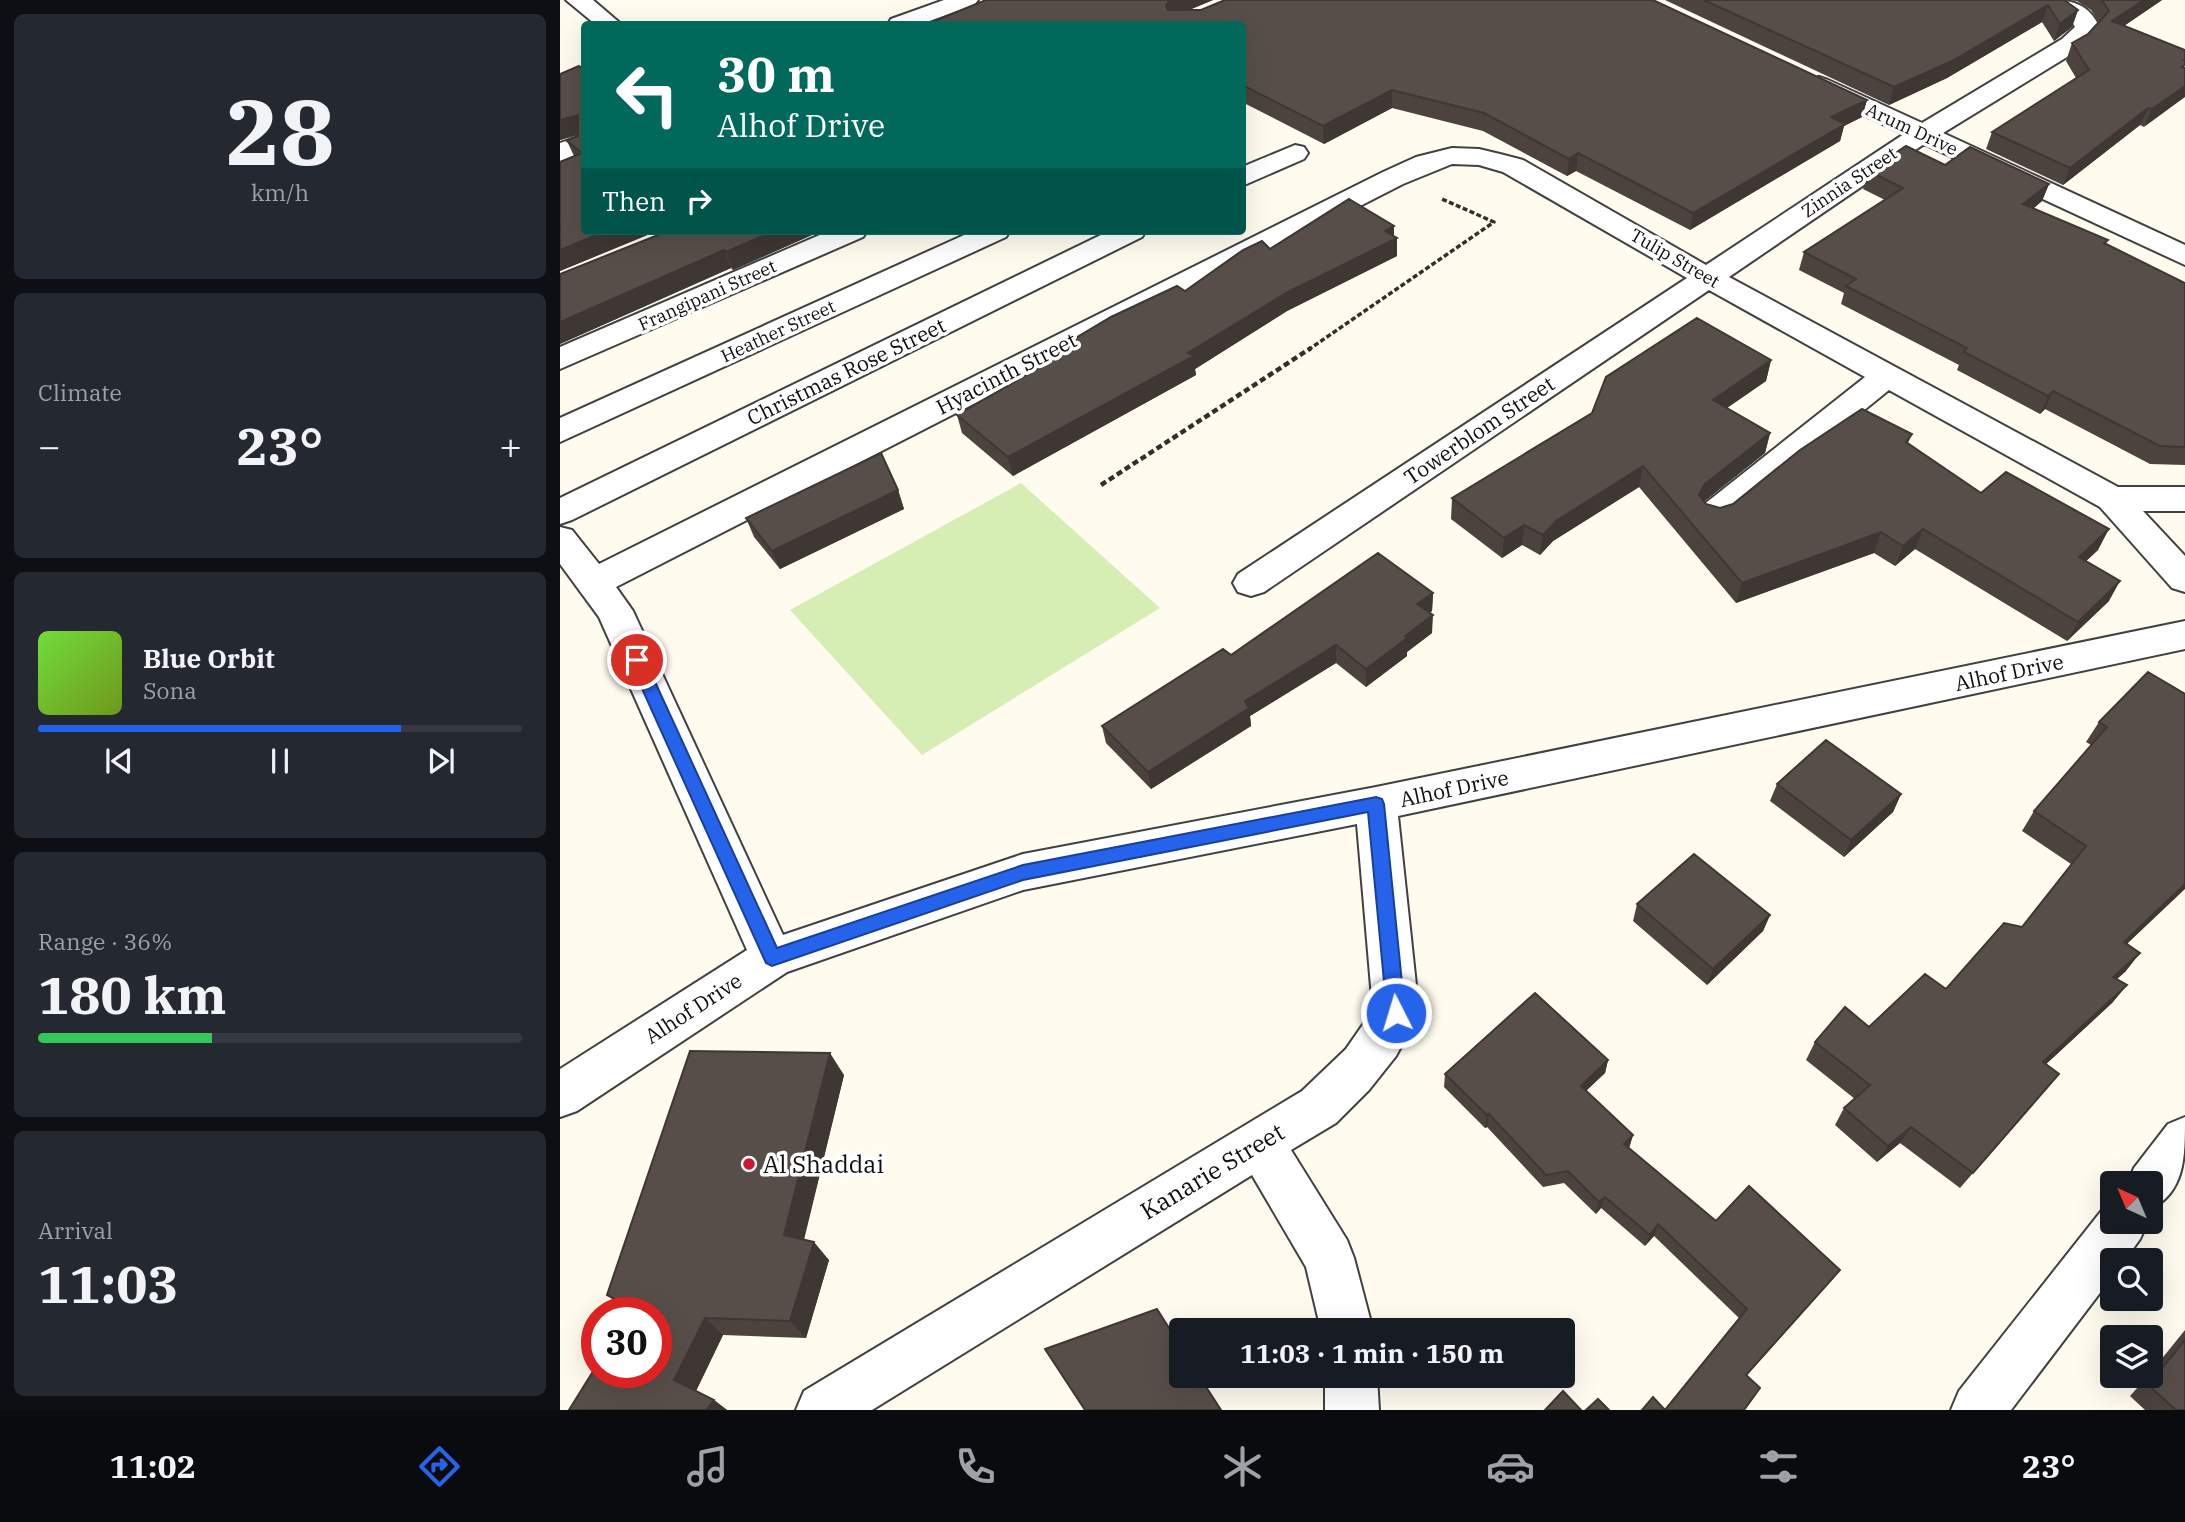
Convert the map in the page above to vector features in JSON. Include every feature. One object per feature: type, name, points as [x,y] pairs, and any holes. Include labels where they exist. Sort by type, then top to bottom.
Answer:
[{"type":"street","points":[[578,0],[605,21]]},
{"type":"street","points":[[908,21],[966,0]]},
{"type":"street","name":"Zinnia Street","points":[[1707,277],[1922,134],[2071,44],[2088,28],[2083,17],[2052,0]]},
{"type":"street","name":"Arum Drive","points":[[1799,76],[2185,256]]},
{"type":"street","points":[[560,153],[581,145]]},
{"type":"street","points":[[1246,176],[1295,153]]},
{"type":"street","name":"Tulip Street","points":[[1458,154],[1487,158],[1513,166],[1707,277],[2112,499],[2185,579]]},
{"type":"street","name":"Hyacinth Street","points":[[595,582],[1427,161],[1458,154]]},
{"type":"street","name":"Frangipani Street","points":[[560,359],[844,235]]},
{"type":"street","name":"Heather Street","points":[[560,431],[987,235]]},
{"type":"street","name":"Christmas Rose Street","points":[[560,512],[1124,235]]},
{"type":"street","name":"Towerblom Street","points":[[1251,583],[1707,277]]},
{"type":"street","points":[[1714,514],[1887,376]]},
{"type":"street","points":[[2112,499],[2185,499]]},
{"type":"street","points":[[560,539],[615,611],[772,958]]},
{"type":"street","name":"Alhof Drive","points":[[560,1094],[772,958],[1023,872],[1376,804],[2185,635]]},
{"type":"street","name":"Kanarie Street","points":[[823,1410],[1319,1107],[1361,1069],[1383,1038],[1396,1013],[1376,804]]},
{"type":"street","points":[[2162,1171],[2185,1140]]},
{"type":"street","points":[[1259,1142],[1329,1258],[1344,1318]]},
{"type":"street","points":[[1979,1410],[2114,1234]]},
{"type":"street","points":[[1351,1388],[1352,1410]]},
{"type":"path","points":[[1101,485],[1373,308],[1494,222],[1393,178]]},
{"type":"green space","points":[[1021,483],[1160,608],[922,755],[790,610]]},
{"type":"building","points":[[986,0],[1170,0],[1166,6],[1168,10],[1201,10],[1225,0],[1653,0],[1867,100],[1831,117],[1845,124],[1693,213],[1578,153],[1569,159],[1484,113],[1392,90],[1323,126],[1246,87],[1246,21],[934,21]]},
{"type":"building","points":[[1704,0],[2064,0],[2078,10],[2060,24],[2048,5],[1952,61],[1894,87]]},
{"type":"building","points":[[2102,0],[2144,0],[2112,21],[2185,50],[2185,65],[2182,67],[2185,68],[2185,86],[2152,109],[2148,108],[2070,168],[1992,132],[2089,70],[2072,43],[2088,34],[2109,11]]},
{"type":"building","points":[[579,66],[581,68],[581,152],[567,141],[578,136],[578,115],[560,120],[560,74]]},
{"type":"building","points":[[1906,146],[1945,165],[1970,147],[2049,184],[2023,204],[2108,240],[2104,243],[2185,283],[2185,447],[2160,446],[2053,391],[2048,396],[1964,352],[1967,348],[1846,286],[1856,279],[1804,252],[1903,188],[1869,171]]},
{"type":"building","points":[[581,153],[581,235],[596,235],[560,250],[560,162]]},
{"type":"building","points":[[1349,199],[1394,226],[1385,231],[1397,238],[1286,293],[1188,353],[1194,356],[1008,457],[957,415],[1054,359],[1047,355],[1111,317],[1177,286],[1185,291],[1243,250],[1262,241],[1270,249]]},
{"type":"building","points":[[658,235],[765,235],[726,252],[724,250],[560,322],[560,274]]},
{"type":"building","points":[[1697,318],[1771,360],[1713,400],[1770,433],[1705,484],[1699,495],[1706,504],[1720,508],[1733,504],[1800,450],[1862,409],[1912,434],[1906,442],[1981,493],[2006,472],[2109,529],[2079,557],[2120,581],[2078,622],[1923,529],[1903,546],[1881,532],[1742,583],[1643,466],[1556,521],[1543,535],[1524,525],[1504,538],[1452,498],[1592,413],[1606,377]]},
{"type":"building","points":[[881,453],[898,490],[772,551],[746,518]]},
{"type":"building","points":[[1378,553],[1433,593],[1417,604],[1433,615],[1366,669],[1336,645],[1245,701],[1249,708],[1148,772],[1102,726],[1223,649],[1231,655]]},
{"type":"building","points":[[2148,672],[2185,694],[2185,884],[2124,942],[2140,953],[2113,977],[2127,985],[2043,1062],[2059,1074],[1973,1173],[1911,1127],[1888,1146],[1844,1108],[1870,1085],[1815,1042],[1845,1007],[1869,1027],[1925,974],[1946,989],[2004,923],[2022,927],[2086,846],[2034,811],[2107,727],[2099,722]]},
{"type":"building","points":[[1826,740],[1901,794],[1851,840],[1777,784]]},
{"type":"building","points":[[1694,854],[1770,915],[1713,969],[1637,904]]},
{"type":"building","points":[[1535,993],[1608,1060],[1581,1086],[1633,1135],[1624,1144],[1716,1221],[1749,1186],[1840,1270],[1746,1375],[1760,1388],[1744,1410],[1665,1410],[1747,1309],[1658,1224],[1650,1235],[1605,1197],[1599,1202],[1568,1171],[1546,1175],[1489,1114],[1445,1074]]},
{"type":"building","name":"Al Shaddai","points":[[690,1051],[830,1053],[784,1235],[814,1242],[790,1321],[705,1318],[674,1380],[714,1400],[706,1410],[569,1410],[583,1388],[672,1388],[672,1297],[607,1295]]},
{"type":"building","points":[[1157,1309],[1169,1328],[1169,1388],[1207,1388],[1221,1410],[1085,1410],[1045,1349]]},
{"type":"building","points":[[2185,1340],[2185,1410],[2176,1410],[2151,1388],[2163,1388],[2163,1367]]},
{"type":"building","points":[[1563,1391],[1581,1410],[1545,1410]]},
{"type":"building","points":[[1653,1397],[1665,1410],[1642,1410]]},
{"type":"building","points":[[1598,1399],[1609,1410],[1586,1410]]},
{"type":"place","name":"Al Shaddai","points":[[749,1164]]},
{"type":"route","points":[[637,660],[772,958],[1023,872],[1376,804],[1396,1013]]}]
